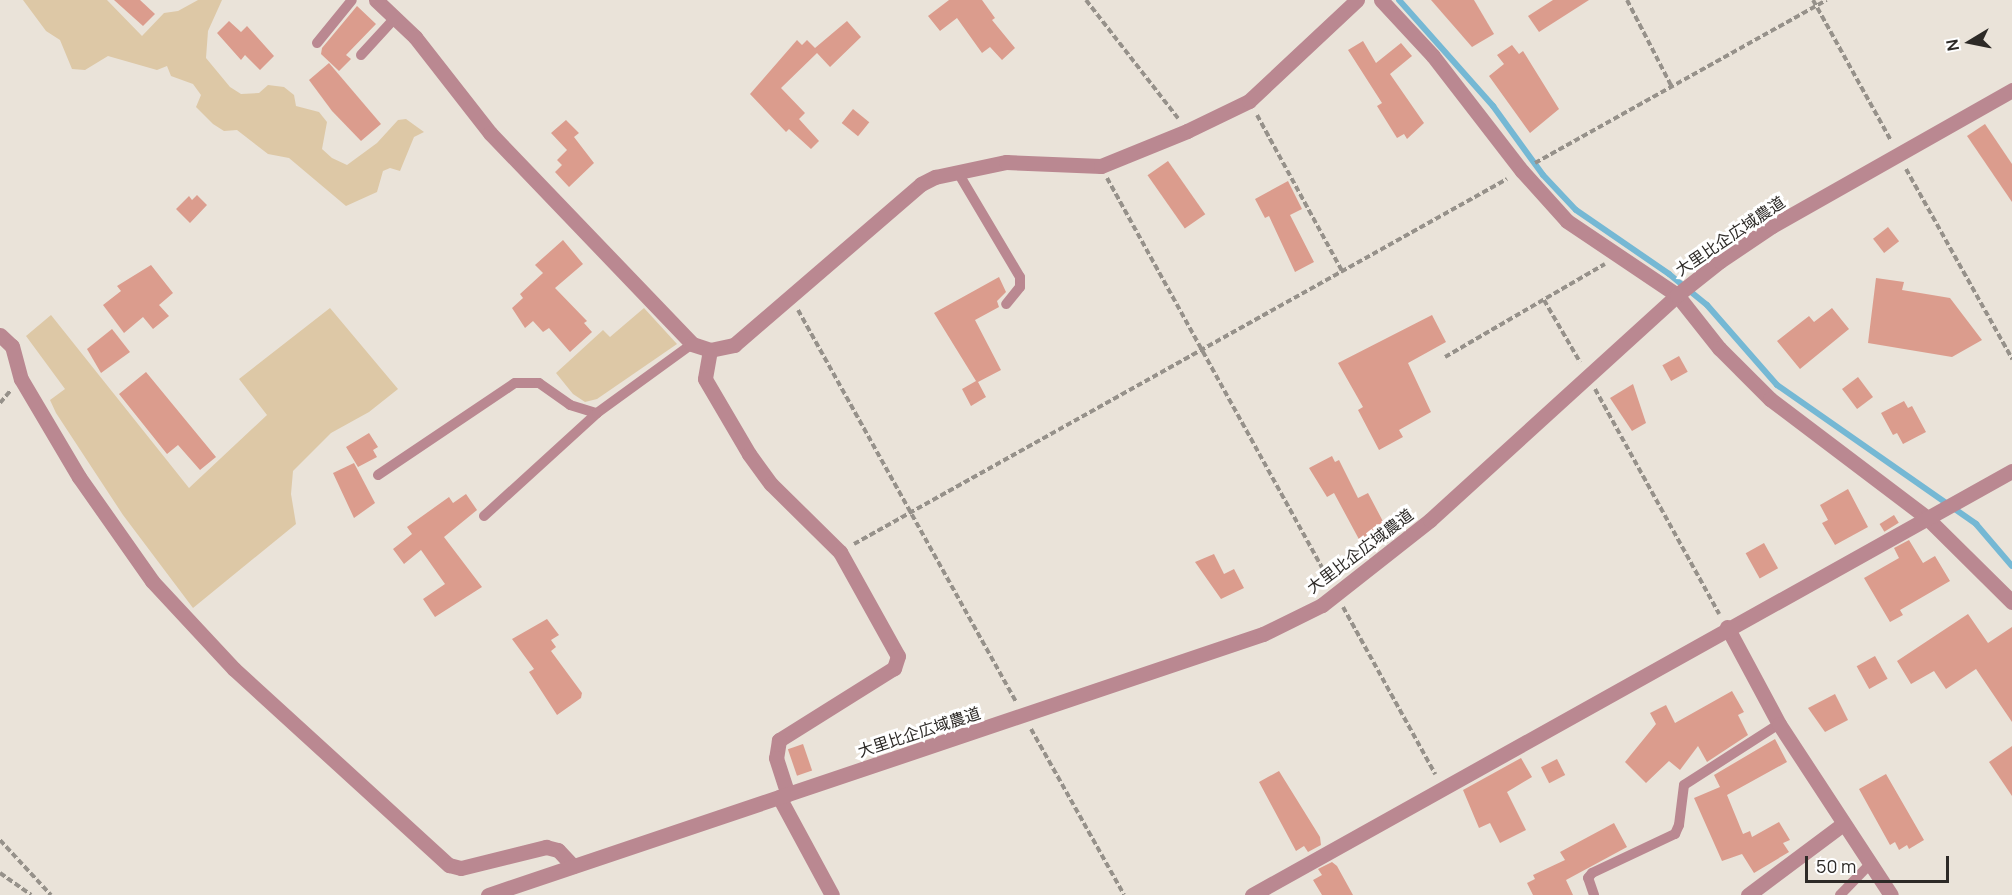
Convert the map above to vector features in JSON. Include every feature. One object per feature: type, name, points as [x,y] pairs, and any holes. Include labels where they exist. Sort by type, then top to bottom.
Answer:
[{"type":"street","points":[[376,0],[415,37],[490,133],[693,344],[710,350],[735,345],[921,184],[957,171],[1006,162],[1101,166],[1187,131],[1249,101],[1357,0]]},
{"type":"street","points":[[1381,0],[1473,104],[1521,171],[1568,221],[1677,295],[1719,348],[1770,399],[1926,517],[2012,602]]},
{"type":"street","name":"大里比企広域農道","points":[[488,895],[1263,634],[1336,595],[1430,520],[1677,295],[1772,226],[2012,90]]},
{"type":"street","points":[[0,335],[12,346],[21,379],[79,477],[152,581],[234,669],[449,865],[461,868],[546,847],[558,850],[573,866]]},
{"type":"street","points":[[710,350],[705,379],[750,454],[771,484],[840,552],[898,656],[894,668],[779,740],[776,758],[783,796],[832,895]]},
{"type":"street","points":[[1252,895],[1727,627],[2012,471]]},
{"type":"street","points":[[1727,627],[1779,724],[1891,895]]},
{"type":"street","points":[[1748,895],[1843,824]]},
{"type":"lane","points":[[317,43],[352,0]]},
{"type":"lane","points":[[361,55],[395,18]]},
{"type":"lane","points":[[957,171],[1020,277],[1020,287],[1006,304]]},
{"type":"lane","points":[[484,516],[597,413],[693,344]]},
{"type":"lane","points":[[378,475],[515,383],[539,383],[570,405],[597,413]]},
{"type":"lane","points":[[1594,895],[1588,879],[1592,873],[1675,834],[1684,785],[1779,724]]},
{"type":"lane","points":[[1840,895],[1870,864]]},
{"type":"path","points":[[1086,0],[1187,131]]},
{"type":"path","points":[[1627,0],[1672,87]]},
{"type":"path","points":[[1813,0],[2012,359]]},
{"type":"path","points":[[840,552],[1201,348],[1827,0]]},
{"type":"path","points":[[1249,101],[1342,271]]},
{"type":"path","points":[[1101,166],[1442,788]]},
{"type":"path","points":[[1445,357],[1544,300],[1615,255]]},
{"type":"path","points":[[791,296],[1124,895]]},
{"type":"path","points":[[1544,300],[1727,627]]},
{"type":"path","points":[[0,840],[51,895]]},
{"type":"path","points":[[0,873],[31,895]]},
{"type":"shaded area","points":[[23,0],[107,0],[142,36],[164,13],[178,11],[198,0],[222,0],[208,31],[206,58],[230,87],[241,94],[259,93],[268,85],[284,87],[294,95],[296,106],[319,112],[327,122],[322,149],[332,158],[347,165],[377,143],[398,120],[406,119],[424,132],[414,137],[400,171],[390,168],[383,171],[377,192],[346,206],[289,158],[268,154],[237,130],[224,131],[213,124],[196,107],[201,95],[193,84],[171,76],[167,66],[157,70],[108,56],[85,70],[72,69],[60,40],[46,31]]},
{"type":"shaded area","points":[[330,308],[398,389],[369,412],[331,433],[293,471],[291,494],[296,524],[193,608],[123,515],[56,413],[50,400],[65,389],[26,336],[51,315],[189,488],[267,415],[239,379]]},
{"type":"shaded area","points":[[644,308],[677,344],[597,399],[585,402],[573,394],[556,373],[603,330],[610,337]]},
{"type":"building","points":[[114,0],[140,0],[155,14],[143,26]]},
{"type":"building","points":[[949,0],[982,0],[995,18],[992,20],[1015,48],[1002,60],[990,47],[982,53],[957,18],[940,31],[928,16]]},
{"type":"building","points":[[1431,0],[1474,0],[1494,34],[1472,47]]},
{"type":"building","points":[[1553,0],[1589,0],[1539,32],[1528,16]]},
{"type":"building","points":[[357,6],[376,24],[346,55],[351,59],[339,71],[321,54],[322,48]]},
{"type":"building","points":[[229,21],[241,32],[247,26],[274,56],[260,70],[245,55],[241,60],[217,33]]},
{"type":"building","points":[[847,21],[861,37],[830,67],[817,53],[781,88],[805,113],[799,119],[819,141],[811,149],[789,129],[786,132],[750,94],[797,40],[802,45],[807,40],[815,48]]},
{"type":"building","points":[[1363,41],[1376,63],[1401,43],[1412,56],[1390,74],[1424,123],[1407,139],[1404,134],[1397,138],[1377,106],[1382,103],[1348,50]]},
{"type":"building","points":[[1512,45],[1519,54],[1523,51],[1559,109],[1530,133],[1489,76],[1504,64],[1497,55]]},
{"type":"building","points":[[329,63],[381,124],[361,141],[332,111],[309,80]]},
{"type":"building","points":[[853,109],[869,122],[858,136],[842,123]]},
{"type":"building","points":[[566,120],[579,133],[574,137],[594,163],[569,187],[555,172],[562,165],[557,160],[567,150],[551,133]]},
{"type":"building","points":[[1985,124],[2012,164],[2012,202],[1967,136]]},
{"type":"building","points":[[1168,161],[1205,214],[1185,229],[1148,175]]},
{"type":"building","points":[[1288,181],[1302,209],[1290,215],[1314,262],[1295,272],[1269,216],[1265,218],[1255,199]]},
{"type":"building","points":[[197,195],[207,205],[190,223],[176,209],[189,196],[192,200]]},
{"type":"building","points":[[1888,227],[1899,241],[1884,253],[1873,239]]},
{"type":"building","points":[[563,240],[583,264],[555,288],[587,321],[584,323],[592,332],[570,352],[549,328],[543,332],[533,321],[525,328],[512,308],[523,298],[520,294],[543,273],[535,265]]},
{"type":"building","points":[[151,265],[173,293],[159,305],[169,316],[153,329],[143,317],[124,333],[103,305],[121,291],[117,286]]},
{"type":"building","points":[[999,277],[1006,292],[997,301],[999,307],[975,320],[1001,370],[978,382],[986,397],[971,406],[962,389],[976,381],[934,313]]},
{"type":"building","points":[[1876,278],[1904,282],[1902,290],[1950,298],[1982,340],[1952,357],[1868,343]]},
{"type":"building","points":[[1832,308],[1849,329],[1800,369],[1777,341],[1809,316],[1814,322]]},
{"type":"building","points":[[1432,315],[1446,342],[1408,363],[1431,412],[1399,430],[1403,437],[1379,450],[1358,410],[1363,407],[1338,363]]},
{"type":"building","points":[[112,329],[130,352],[101,373],[87,349]]},
{"type":"building","points":[[1679,356],[1688,372],[1671,381],[1662,365]]},
{"type":"building","points":[[146,372],[216,457],[200,470],[178,445],[167,454],[119,394]]},
{"type":"building","points":[[1858,377],[1873,397],[1857,409],[1842,389]]},
{"type":"building","points":[[1633,384],[1646,423],[1632,431],[1610,398]]},
{"type":"building","points":[[1904,401],[1908,408],[1912,406],[1926,432],[1903,444],[1897,433],[1893,435],[1881,413]]},
{"type":"building","points":[[369,433],[378,447],[373,450],[377,457],[358,467],[346,447]]},
{"type":"building","points":[[1332,456],[1335,462],[1339,460],[1358,498],[1368,493],[1387,529],[1361,543],[1334,493],[1327,497],[1309,468]]},
{"type":"building","points":[[354,463],[375,503],[354,518],[333,473]]},
{"type":"building","points":[[1848,489],[1868,527],[1835,545],[1822,523],[1828,520],[1820,505]]},
{"type":"building","points":[[466,494],[477,510],[444,537],[482,587],[435,617],[423,599],[445,584],[421,550],[404,564],[393,549],[412,534],[407,527],[449,497],[453,503]]},
{"type":"building","points":[[1894,515],[1899,523],[1884,532],[1880,524]]},
{"type":"building","points":[[1909,540],[1923,563],[1935,556],[1950,581],[1900,610],[1903,615],[1890,622],[1864,578],[1899,558],[1894,548]]},
{"type":"building","points":[[1764,543],[1778,568],[1760,579],[1746,553]]},
{"type":"building","points":[[1214,554],[1224,574],[1234,569],[1244,588],[1221,599],[1195,562]]},
{"type":"building","points":[[1968,614],[1988,643],[2012,627],[2012,722],[1976,669],[1946,689],[1934,671],[1911,684],[1897,661]]},
{"type":"building","points":[[547,619],[559,635],[551,640],[556,647],[551,651],[582,693],[581,698],[557,715],[529,672],[534,669],[512,639]]},
{"type":"building","points":[[1875,656],[1888,679],[1869,689],[1857,666]]},
{"type":"building","points":[[1732,691],[1744,712],[1738,715],[1748,735],[1707,762],[1698,746],[1680,770],[1669,761],[1646,783],[1625,762],[1656,724],[1650,713],[1666,705],[1675,723]]},
{"type":"building","points":[[1835,694],[1848,720],[1825,732],[1808,708]]},
{"type":"building","points":[[1775,739],[1787,762],[1727,795],[1743,834],[1750,831],[1752,837],[1779,822],[1790,840],[1783,843],[1789,852],[1754,873],[1742,854],[1722,861],[1694,798],[1720,787],[1714,775]]},
{"type":"building","points":[[803,744],[812,770],[797,776],[788,749]]},
{"type":"building","points":[[2012,746],[2012,796],[1989,762]]},
{"type":"building","points":[[1521,758],[1532,777],[1507,792],[1526,830],[1500,843],[1490,823],[1479,828],[1463,790]]},
{"type":"building","points":[[1557,759],[1565,775],[1549,783],[1541,767]]},
{"type":"building","points":[[1279,771],[1320,837],[1321,845],[1308,852],[1304,846],[1296,851],[1259,782]]},
{"type":"building","points":[[1886,774],[1924,840],[1909,849],[1907,845],[1899,850],[1895,842],[1890,845],[1859,789]]},
{"type":"building","points":[[1614,823],[1627,847],[1566,880],[1573,895],[1533,895],[1527,883],[1535,879],[1533,875],[1565,860],[1560,852]]},
{"type":"building","points":[[1332,862],[1337,866],[1353,895],[1322,895],[1313,880],[1322,875],[1318,869]]},
{"type":"waterway","points":[[1399,0],[1493,106],[1543,175],[1576,210],[1669,274],[1707,305],[1777,385],[1976,524],[2012,566]]}]
